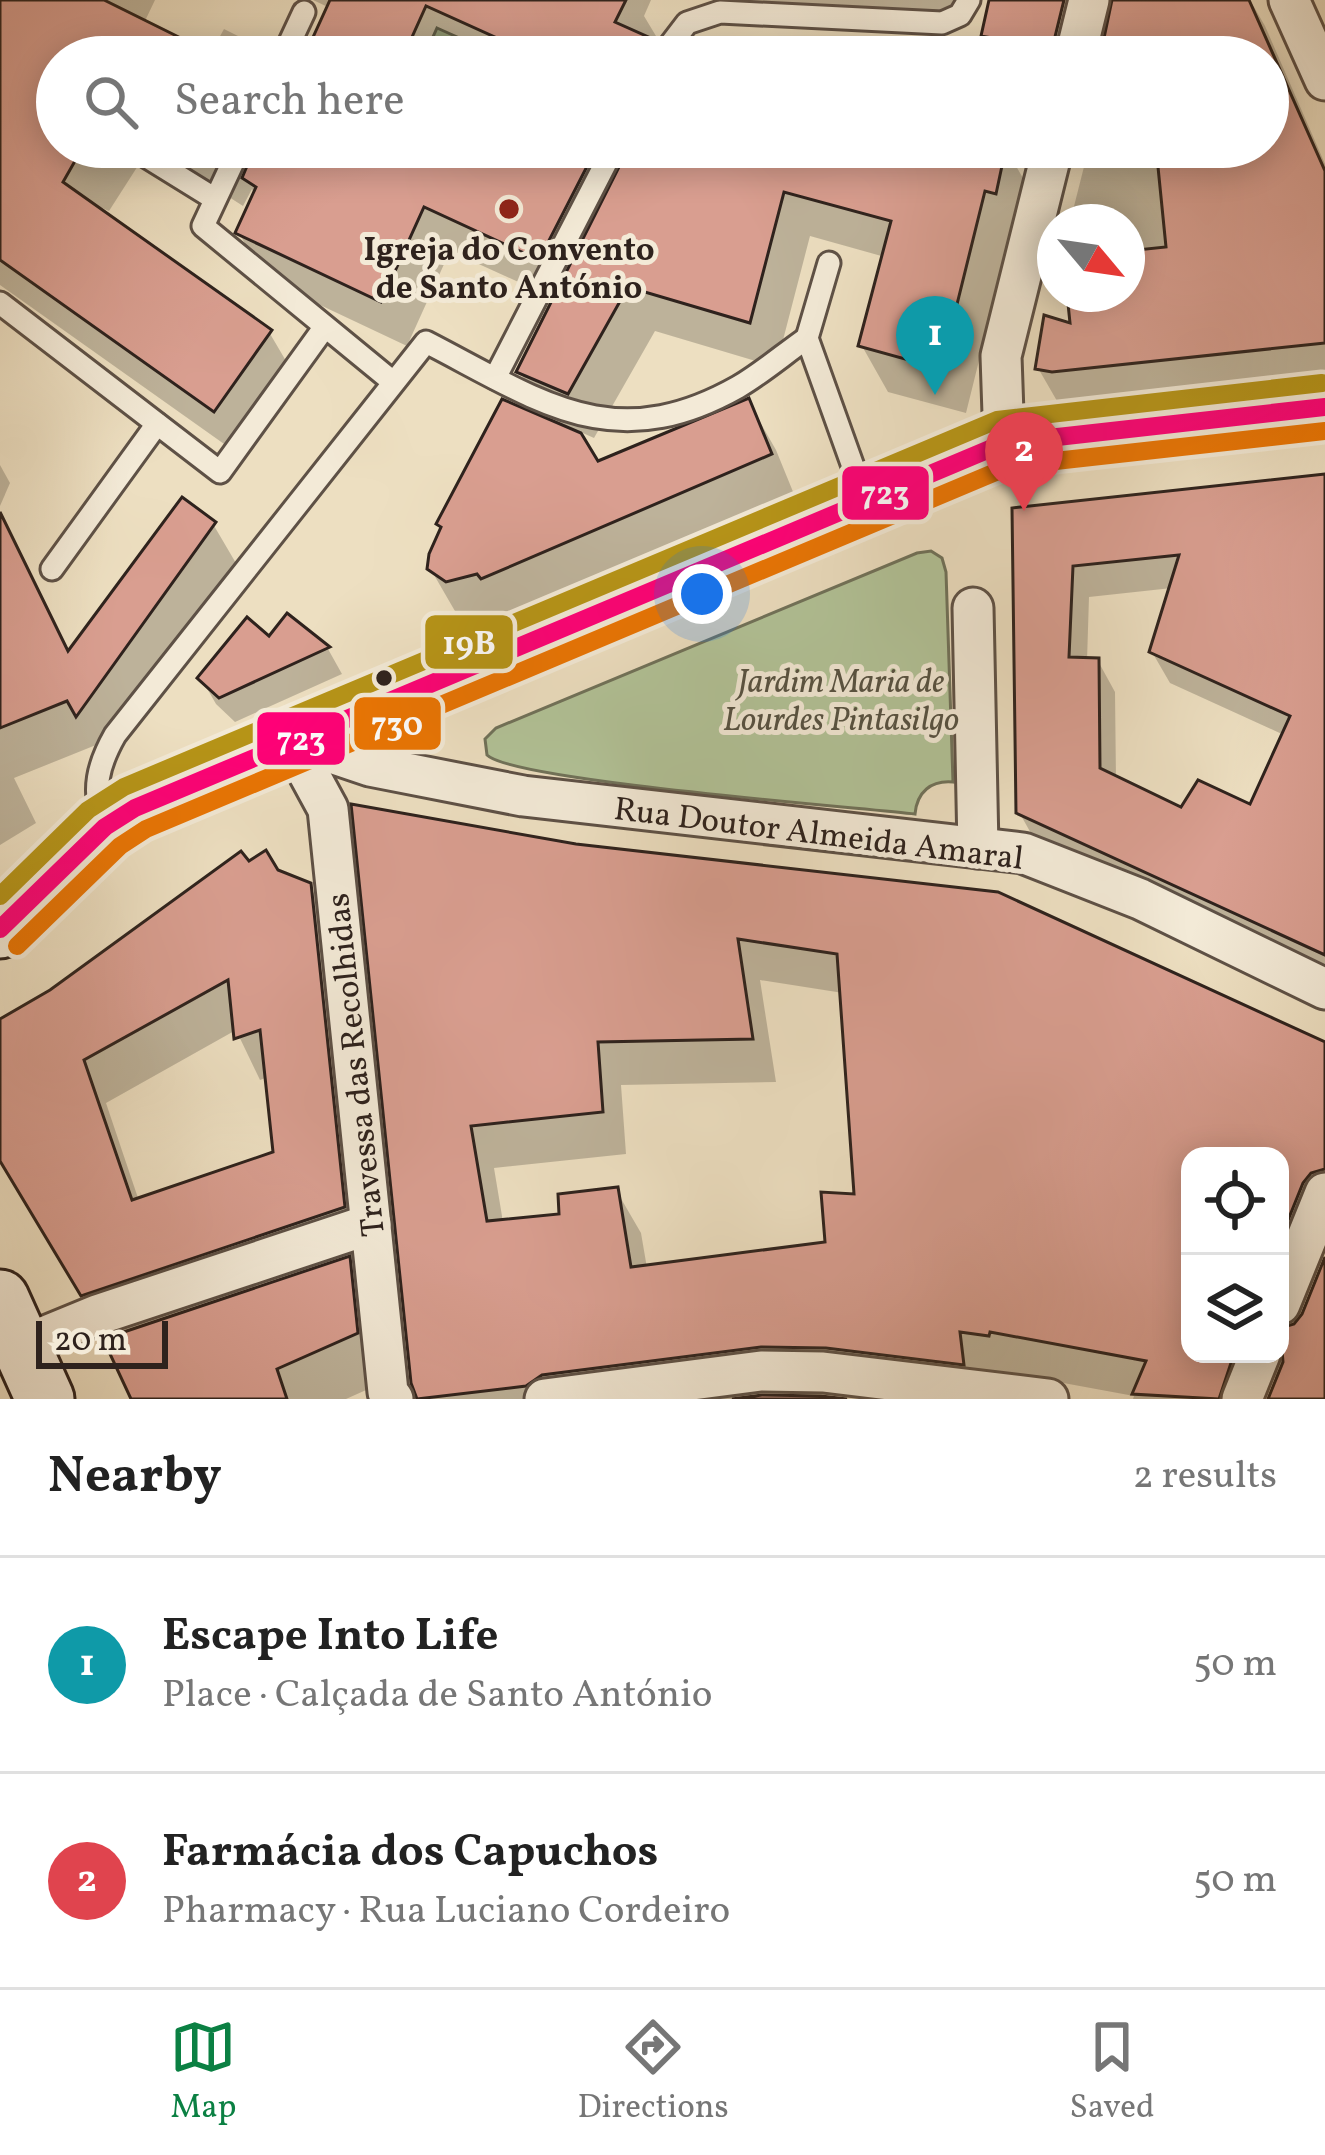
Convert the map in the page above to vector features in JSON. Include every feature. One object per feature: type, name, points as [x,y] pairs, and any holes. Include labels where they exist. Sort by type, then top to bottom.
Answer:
[{"type":"street","points":[[1080,36],[1089,0]]},
{"type":"street","points":[[1289,0],[1325,80]]},
{"type":"street","points":[[1004,442],[1001,356],[1048,168]]},
{"type":"street","points":[[0,929],[105,827],[135,808],[1004,442],[1325,407]]},
{"type":"street","points":[[973,608],[978,848]]},
{"type":"street","name":"Rua Doutor Almeida Amaral","points":[[290,739],[370,766],[523,796],[1023,853],[1097,880],[1325,989]]},
{"type":"street","name":"Travessa das Recolhidas","points":[[290,739],[328,809],[392,1399]]},
{"type":"street","points":[[1289,1282],[1325,1193]]},
{"type":"street","points":[[45,1399],[12,1322],[97,1315],[371,1224]]},
{"type":"street","points":[[1242,1399],[1256,1363]]},
{"type":"street","points":[[545,1399],[761,1370],[824,1372],[1048,1399]]},
{"type":"lane","points":[[674,36],[709,14],[748,12],[942,23],[960,15],[970,0]]},
{"type":"lane","points":[[293,36],[304,13]]},
{"type":"lane","points":[[164,168],[215,200]]},
{"type":"lane","points":[[230,168],[203,226],[393,382]]},
{"type":"lane","points":[[495,378],[603,168]]},
{"type":"lane","points":[[829,263],[807,338],[865,500]]},
{"type":"lane","points":[[0,303],[220,472],[324,328]]},
{"type":"lane","points":[[105,827],[95,799],[97,776],[115,735],[426,342],[563,410],[621,423],[702,404],[740,386],[807,338]]},
{"type":"lane","points":[[52,569],[157,424]]},
{"type":"green space","name":"Jardim Maria de Lourdes Pintasilgo","points":[[931,551],[942,558],[946,572],[953,782],[927,789],[915,814],[618,783],[511,765],[487,755],[485,739],[496,728]]},
{"type":"building","points":[[0,0],[104,0],[177,36],[36,36],[36,168],[71,168],[63,182],[272,330],[214,412],[0,260]]},
{"type":"building","points":[[330,0],[626,0],[615,22],[646,36],[492,36],[426,6],[412,36],[314,36]]},
{"type":"building","points":[[989,0],[1064,0],[1055,36],[981,36]]},
{"type":"building","points":[[1112,0],[1249,0],[1265,36],[1104,36]]},
{"type":"building","points":[[1289,90],[1325,171],[1325,343],[1052,372],[1035,369],[1044,315],[1070,323],[1069,312],[1145,312],[1145,249],[1166,247],[1158,168],[1289,168]]},
{"type":"building","points":[[246,168],[586,168],[539,260],[424,207],[381,302],[235,233],[256,187],[242,178]]},
{"type":"building","points":[[618,168],[1002,168],[996,194],[985,191],[941,369],[858,346],[891,221],[784,192],[750,323],[628,287],[568,394],[516,372]]},
{"type":"building","points":[[749,398],[772,454],[481,579],[477,574],[446,582],[427,569],[441,527],[436,524],[502,399],[581,433],[598,461]]},
{"type":"building","points":[[1325,474],[1325,955],[1016,813],[1012,508]],"holes":[[[1179,555],[1149,652],[1290,716],[1250,804],[1198,780],[1181,807],[1100,768],[1099,658],[1069,657],[1073,566]]]},
{"type":"building","points":[[182,497],[216,522],[76,717],[67,701],[0,728],[0,512],[68,651]]},
{"type":"building","points":[[287,613],[330,647],[219,698],[197,678],[247,617],[269,636]]},
{"type":"building","points":[[351,804],[576,844],[998,892],[1325,1042],[1325,1169],[1311,1173],[1303,1183],[1289,1218],[1289,1147],[1181,1147],[1181,1363],[1231,1363],[1219,1399],[1132,1394],[1146,1361],[990,1332],[989,1336],[960,1332],[964,1365],[826,1348],[761,1347],[542,1375],[526,1386],[417,1399],[411,1383]],"holes":[[[738,939],[837,954],[854,1194],[821,1192],[825,1242],[631,1267],[618,1187],[558,1194],[559,1214],[487,1221],[471,1126],[603,1112],[598,1042],[753,1039]]]},
{"type":"building","points":[[266,850],[278,870],[311,883],[345,1207],[81,1296],[0,1161],[0,1019],[50,990],[241,851],[249,861]],"holes":[[[228,980],[234,1039],[260,1030],[273,1152],[132,1200],[84,1060]]]},
{"type":"building","points":[[350,1256],[358,1333],[277,1369],[287,1399],[131,1399],[103,1339]]},
{"type":"building","points":[[1325,1257],[1325,1399],[1268,1399],[1283,1363],[1289,1363],[1289,1325],[1302,1314]]},
{"type":"building","points":[[821,1396],[847,1399],[732,1399]]},
{"type":"transit line","name":"19B","points":[[0,896],[88,810],[124,787],[997,420],[1322,383]]},
{"type":"transit line","name":"723","points":[[0,929],[105,827],[135,808],[1004,443],[1325,407]]},
{"type":"transit line","name":"730","points":[[17,946],[120,846],[146,829],[1010,466],[1325,431]]},
{"type":"place","name":"Igreja do Convento de Santo António","points":[[509,209]]},
{"type":"place","name":"Escape Into Life","points":[[935,395]]},
{"type":"place","name":"Farmácia dos Capuchos","points":[[1024,511]]}]
